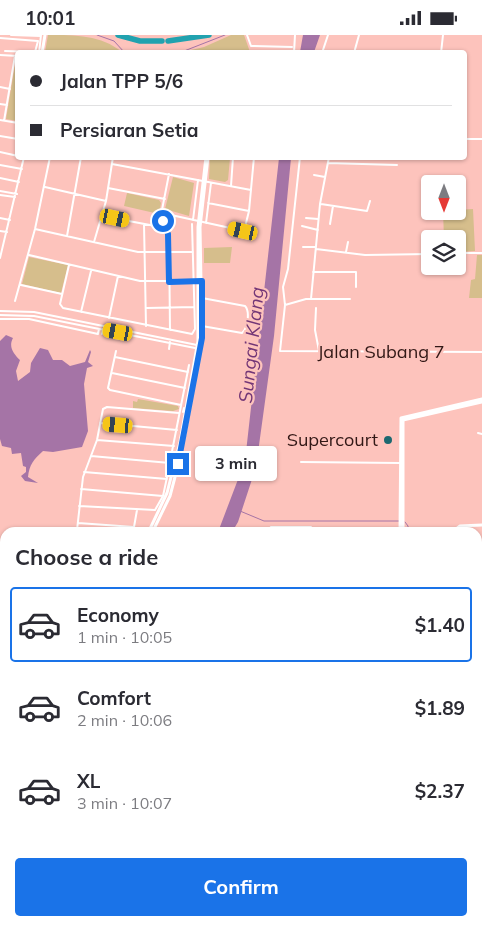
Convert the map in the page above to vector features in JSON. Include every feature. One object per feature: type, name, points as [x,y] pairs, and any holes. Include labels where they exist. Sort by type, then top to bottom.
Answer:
[{"type":"highway","points":[[119,35],[140,41],[165,41],[209,35]]},
{"type":"street","points":[[11,35],[42,35]]},
{"type":"street","points":[[36,50],[42,35]]},
{"type":"street","points":[[40,50],[42,35]]},
{"type":"street","points":[[247,35],[251,46],[292,47]]},
{"type":"street","points":[[294,50],[295,35]]},
{"type":"street","points":[[323,50],[328,35]]},
{"type":"street","points":[[355,50],[359,35]]},
{"type":"street","points":[[441,50],[443,35]]},
{"type":"street","points":[[0,38],[39,40]]},
{"type":"street","points":[[39,40],[40,50]]},
{"type":"street","points":[[292,47],[295,42]]},
{"type":"street","points":[[5,51],[15,51]]},
{"type":"street","points":[[11,51],[11,56]]},
{"type":"street","points":[[0,55],[15,56]]},
{"type":"street","points":[[4,121],[15,62]]},
{"type":"street","points":[[0,87],[10,89]]},
{"type":"street","points":[[0,104],[7,105]]},
{"type":"street","points":[[0,120],[15,123]]},
{"type":"street","points":[[0,136],[15,138]]},
{"type":"street","points":[[467,139],[482,139]]},
{"type":"street","points":[[0,153],[15,155]]},
{"type":"street","points":[[0,258],[17,194],[24,160]]},
{"type":"street","points":[[15,301],[29,255],[50,160]]},
{"type":"street","points":[[67,236],[81,160]]},
{"type":"street","points":[[94,242],[106,201],[113,160]]},
{"type":"street","points":[[201,326],[199,221],[207,160]]},
{"type":"street","points":[[230,186],[233,160]]},
{"type":"street","points":[[162,213],[244,231],[249,211],[254,160]]},
{"type":"street","points":[[300,160],[288,269],[284,281],[285,305],[311,299],[350,299]]},
{"type":"street","points":[[311,299],[320,204],[328,160]]},
{"type":"street","points":[[328,163],[398,165]]},
{"type":"street","points":[[112,164],[251,191]]},
{"type":"street","points":[[0,165],[22,169]]},
{"type":"street","points":[[169,174],[162,213],[168,234],[170,331]]},
{"type":"street","points":[[314,175],[325,177]]},
{"type":"street","points":[[0,178],[19,182]]},
{"type":"street","points":[[193,220],[198,180]]},
{"type":"street","points":[[206,223],[211,182]]},
{"type":"street","points":[[45,187],[106,201]]},
{"type":"street","points":[[108,187],[165,199]]},
{"type":"street","points":[[0,191],[17,194]]},
{"type":"street","points":[[0,195],[16,198]]},
{"type":"street","points":[[320,204],[368,211],[370,201]]},
{"type":"street","points":[[208,203],[249,211]]},
{"type":"street","points":[[330,223],[333,206]]},
{"type":"street","points":[[101,215],[166,228]]},
{"type":"street","points":[[0,218],[10,220]]},
{"type":"street","points":[[306,218],[319,219]]},
{"type":"street","points":[[144,224],[146,326]]},
{"type":"street","points":[[69,265],[60,302],[62,308],[189,334],[194,332],[192,224]]},
{"type":"street","points":[[302,226],[318,230]]},
{"type":"street","points":[[35,229],[144,253],[193,252]]},
{"type":"street","points":[[0,231],[7,232]]},
{"type":"street","points":[[346,252],[348,242]]},
{"type":"street","points":[[303,247],[366,255],[421,254]]},
{"type":"street","points":[[466,253],[482,253]]},
{"type":"street","points":[[29,255],[145,282],[200,281]]},
{"type":"street","points":[[354,267],[356,287]]},
{"type":"street","points":[[81,312],[92,270]]},
{"type":"street","points":[[313,272],[355,271]]},
{"type":"street","points":[[109,318],[118,276]]},
{"type":"street","points":[[155,527],[170,495],[198,347],[202,298],[200,281]]},
{"type":"street","points":[[21,285],[62,294]]},
{"type":"street","points":[[201,326],[242,333],[245,330],[248,309],[243,305],[202,298]]},
{"type":"street","name":"Jalan Subang 7","points":[[285,305],[280,351],[482,352]]},
{"type":"street","points":[[145,308],[194,307]]},
{"type":"street","points":[[316,308],[315,330],[319,351]]},
{"type":"street","points":[[0,311],[34,312],[198,347]]},
{"type":"street","points":[[0,315],[30,315],[99,329],[103,328]]},
{"type":"street","points":[[0,319],[28,319],[98,334],[99,329]]},
{"type":"street","points":[[102,334],[103,328]]},
{"type":"street","points":[[169,349],[171,341]]},
{"type":"street","points":[[116,351],[108,388],[110,390],[186,411]]},
{"type":"street","points":[[115,357],[188,372]]},
{"type":"street","points":[[79,505],[153,511],[163,495],[190,365]]},
{"type":"street","points":[[112,373],[185,388]]},
{"type":"street","points":[[402,527],[401,418],[482,401]]},
{"type":"street","points":[[78,527],[84,472],[97,439],[103,409],[107,407],[180,409]]},
{"type":"street","points":[[151,527],[167,493],[186,411]]},
{"type":"street","points":[[100,423],[178,430]]},
{"type":"street","points":[[478,433],[482,434]]},
{"type":"street","points":[[97,439],[174,446]]},
{"type":"street","points":[[90,456],[170,463]]},
{"type":"street","points":[[301,462],[402,463]]},
{"type":"street","points":[[84,472],[167,479]]},
{"type":"street","points":[[81,489],[163,495]]},
{"type":"street","points":[[78,523],[135,527],[137,510]]},
{"type":"street","points":[[459,527],[482,525]]},
{"type":"street","points":[[271,527],[311,527]]},
{"type":"street","points":[[0,569],[0,584]]},
{"type":"street","points":[[250,926],[264,926]]},
{"type":"shaded area","points":[[48,35],[88,37],[106,42],[119,50],[45,50]]},
{"type":"shaded area","points":[[231,35],[244,35],[249,50],[191,50],[204,47]]},
{"type":"shaded area","points":[[303,35],[320,35],[315,50],[300,50]]},
{"type":"shaded area","points":[[15,64],[15,121],[6,119]]},
{"type":"shaded area","points":[[210,160],[230,160],[228,180],[225,182],[209,179]]},
{"type":"shaded area","points":[[279,160],[291,160],[274,336],[256,467],[235,527],[220,527],[245,461]]},
{"type":"shaded area","points":[[173,177],[194,183],[189,216],[165,209]]},
{"type":"shaded area","points":[[127,193],[159,200],[161,203],[159,214],[124,206]]},
{"type":"shaded area","points":[[466,209],[473,209],[475,251],[466,252],[466,230],[444,230],[443,220],[466,220]]},
{"type":"shaded area","points":[[232,247],[230,263],[204,263],[204,248]]},
{"type":"shaded area","points":[[477,255],[482,255],[482,298],[469,298],[471,280],[475,279]]},
{"type":"shaded area","points":[[29,257],[68,265],[61,293],[22,284]]},
{"type":"shaded area","points":[[6,335],[13,338],[11,347],[20,360],[16,371],[18,381],[30,372],[31,363],[40,348],[48,350],[53,360],[62,360],[70,366],[85,362],[90,350],[91,352],[88,362],[93,366],[87,368],[84,384],[88,431],[82,447],[53,452],[43,451],[32,462],[29,469],[28,477],[38,483],[25,481],[21,476],[26,472],[26,467],[23,466],[21,453],[12,454],[11,448],[2,446],[0,439],[0,341]]},
{"type":"shaded area","points":[[138,399],[178,406],[179,409],[173,411],[133,408],[133,401],[137,402]]},
{"type":"waterway","points":[[97,35],[114,41],[122,50]]},
{"type":"waterway","points":[[187,50],[225,35]]},
{"type":"waterway","points":[[240,511],[264,521],[399,521]]},
{"type":"waterway","points":[[405,522],[408,527]]},
{"type":"place","name":"Supercourt","points":[[388,440]]},
{"type":"route","points":[[163,221],[168,234],[169,282],[202,281],[202,338],[178,464]]},
{"type":"water label","name":"Sungai Klang","points":[[251,345]]}]
